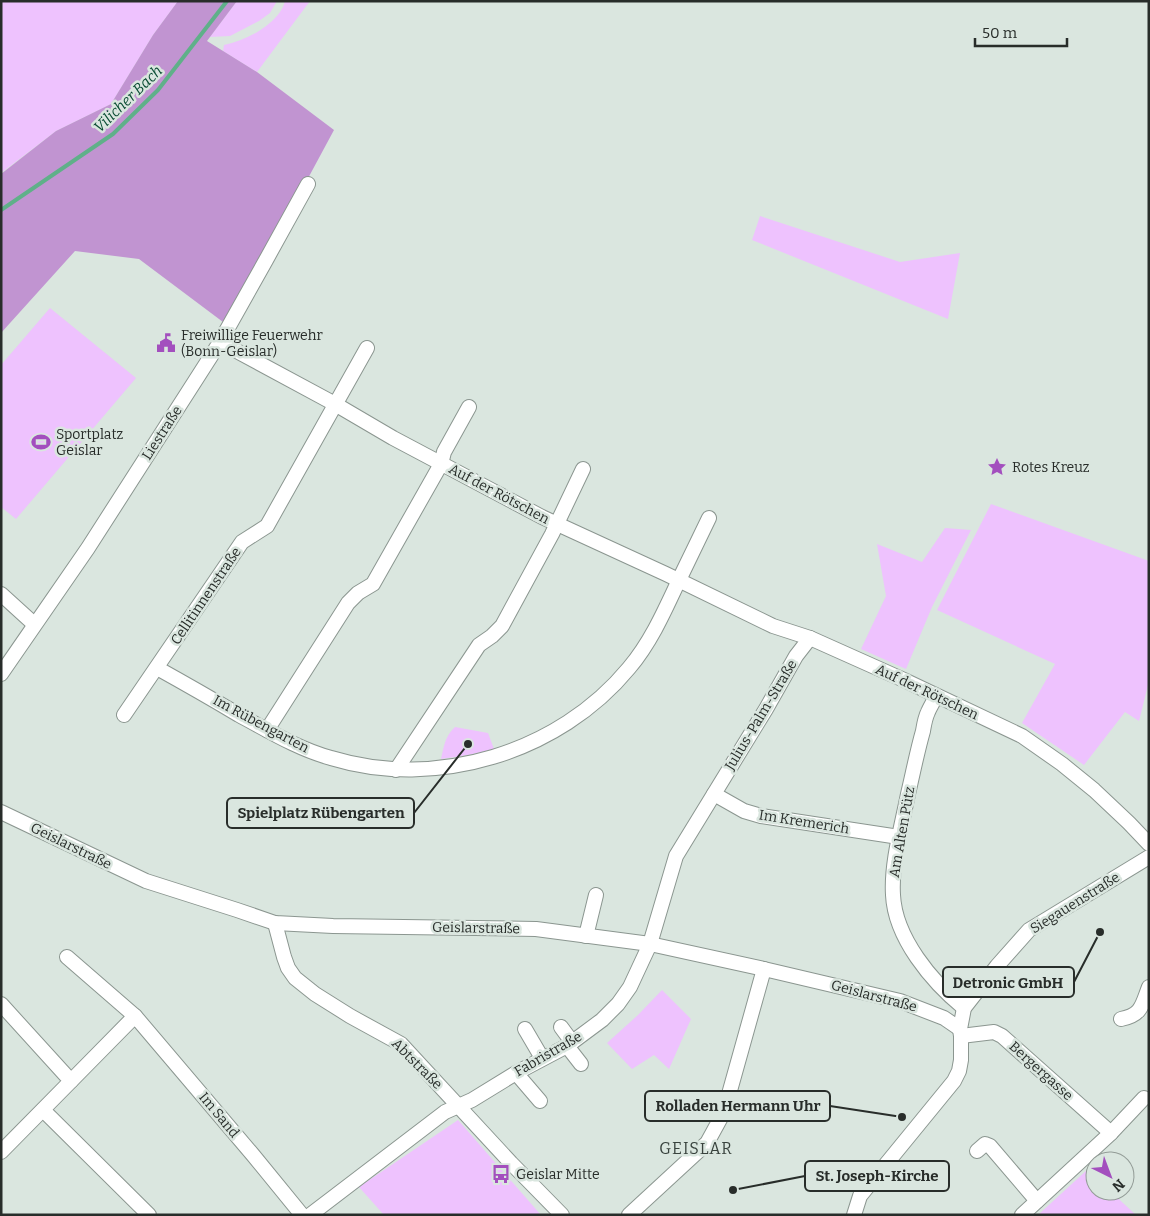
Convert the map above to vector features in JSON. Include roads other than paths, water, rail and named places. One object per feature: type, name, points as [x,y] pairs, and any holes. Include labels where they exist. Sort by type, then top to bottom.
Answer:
[{"type":"street","name":"Liestraße","points":[[1,674],[93,540],[220,342],[308,184]]},
{"type":"street","name":"Auf der Rötschen","points":[[220,342],[441,464],[557,524],[773,626],[810,638],[1022,736],[1062,764],[1101,796],[1149,844]]},
{"type":"street","points":[[335,404],[366,348]]},
{"type":"street","name":"Cellitinnenstraße","points":[[124,715],[242,542],[267,526],[335,404]]},
{"type":"street","name":"Auf der Rötschen","points":[[441,464],[444,452],[469,407]]},
{"type":"street","points":[[267,730],[348,603],[358,593],[373,584],[441,464]]},
{"type":"street","name":"Auf der Rötschen","points":[[557,524],[583,468]]},
{"type":"street","points":[[679,581],[709,518]]},
{"type":"street","points":[[396,770],[481,642],[497,632],[502,626],[557,524]]},
{"type":"street","name":"Im Rübengarten","points":[[157,668],[295,745],[330,758],[372,768],[396,770],[458,766],[486,760],[538,740],[586,710],[629,668],[660,620],[679,581]]},
{"type":"street","points":[[1,594],[34,624]]},
{"type":"street","name":"Julius-Palm-Straße","points":[[714,794],[796,656],[810,638]]},
{"type":"street","name":"Am Alten Pütz","points":[[936,696],[928,712],[916,754],[894,874],[894,908],[905,938],[927,972],[949,996],[964,1008]]},
{"type":"street","name":"Im Kremerich","points":[[714,794],[744,812],[761,816],[900,837]]},
{"type":"street","name":"Fabristraße","points":[[310,1215],[445,1112],[472,1100],[569,1044],[602,1020],[618,1004],[630,987],[650,944],[676,856],[714,794]]},
{"type":"street","name":"Geislarstraße","points":[[1,812],[146,881],[275,923],[333,926],[536,929],[650,944],[900,1001],[944,1018],[961,1033]]},
{"type":"street","name":"Siegauenstraße","points":[[854,1215],[860,1196],[954,1081],[959,1071],[961,1060],[961,1033],[964,1008],[997,966],[1029,930],[1149,857]]},
{"type":"street","points":[[586,936],[596,895]]},
{"type":"street","name":"Abtstraße","points":[[275,923],[288,968],[300,982],[315,994],[400,1044],[562,1215]]},
{"type":"street","name":"Im Sand","points":[[67,957],[135,1016],[254,1155],[302,1215]]},
{"type":"street","points":[[629,1215],[707,1143],[724,1112],[764,969]]},
{"type":"street","points":[[1120,1019],[1128,1018],[1141,1009],[1149,987]]},
{"type":"street","points":[[1,1004],[71,1081]]},
{"type":"street","points":[[1,1152],[135,1016]]},
{"type":"street","points":[[562,1027],[569,1044],[581,1064]]},
{"type":"street","points":[[525,1029],[542,1058]]},
{"type":"street","name":"Bergergasse","points":[[961,1033],[994,1032],[1002,1036],[1111,1133]]},
{"type":"street","points":[[516,1073],[540,1101]]},
{"type":"street","points":[[1022,1215],[1111,1133],[1124,1110],[1144,1098]]},
{"type":"street","points":[[43,1110],[149,1215]]},
{"type":"street","points":[[977,1151],[985,1144],[990,1146],[1037,1201]]},
{"type":"waterway","name":"Vilicher Bach","points":[[1,210],[113,134],[158,90],[227,1]]},
{"type":"place","name":"Freiwillige Feuerwehr (Bonn-Geislar)","points":[[166,343]]},
{"type":"place","name":"Sportplatz Geislar","points":[[41,442]]},
{"type":"place","name":"Rotes Kreuz","points":[[997,467]]},
{"type":"place","name":"Spielplatz Rübengarten","points":[[468,744]]},
{"type":"place","name":"Detronic GmbH","points":[[1100,932]]},
{"type":"place","name":"Rolladen Hermann Uhr","points":[[902,1117]]},
{"type":"place","name":"Geislar Mitte","points":[[501,1174]]},
{"type":"place","name":"St. Joseph-Kirche","points":[[733,1190]]},
{"type":"district","name":"GEISLAR","points":[[696,1148]]}]
